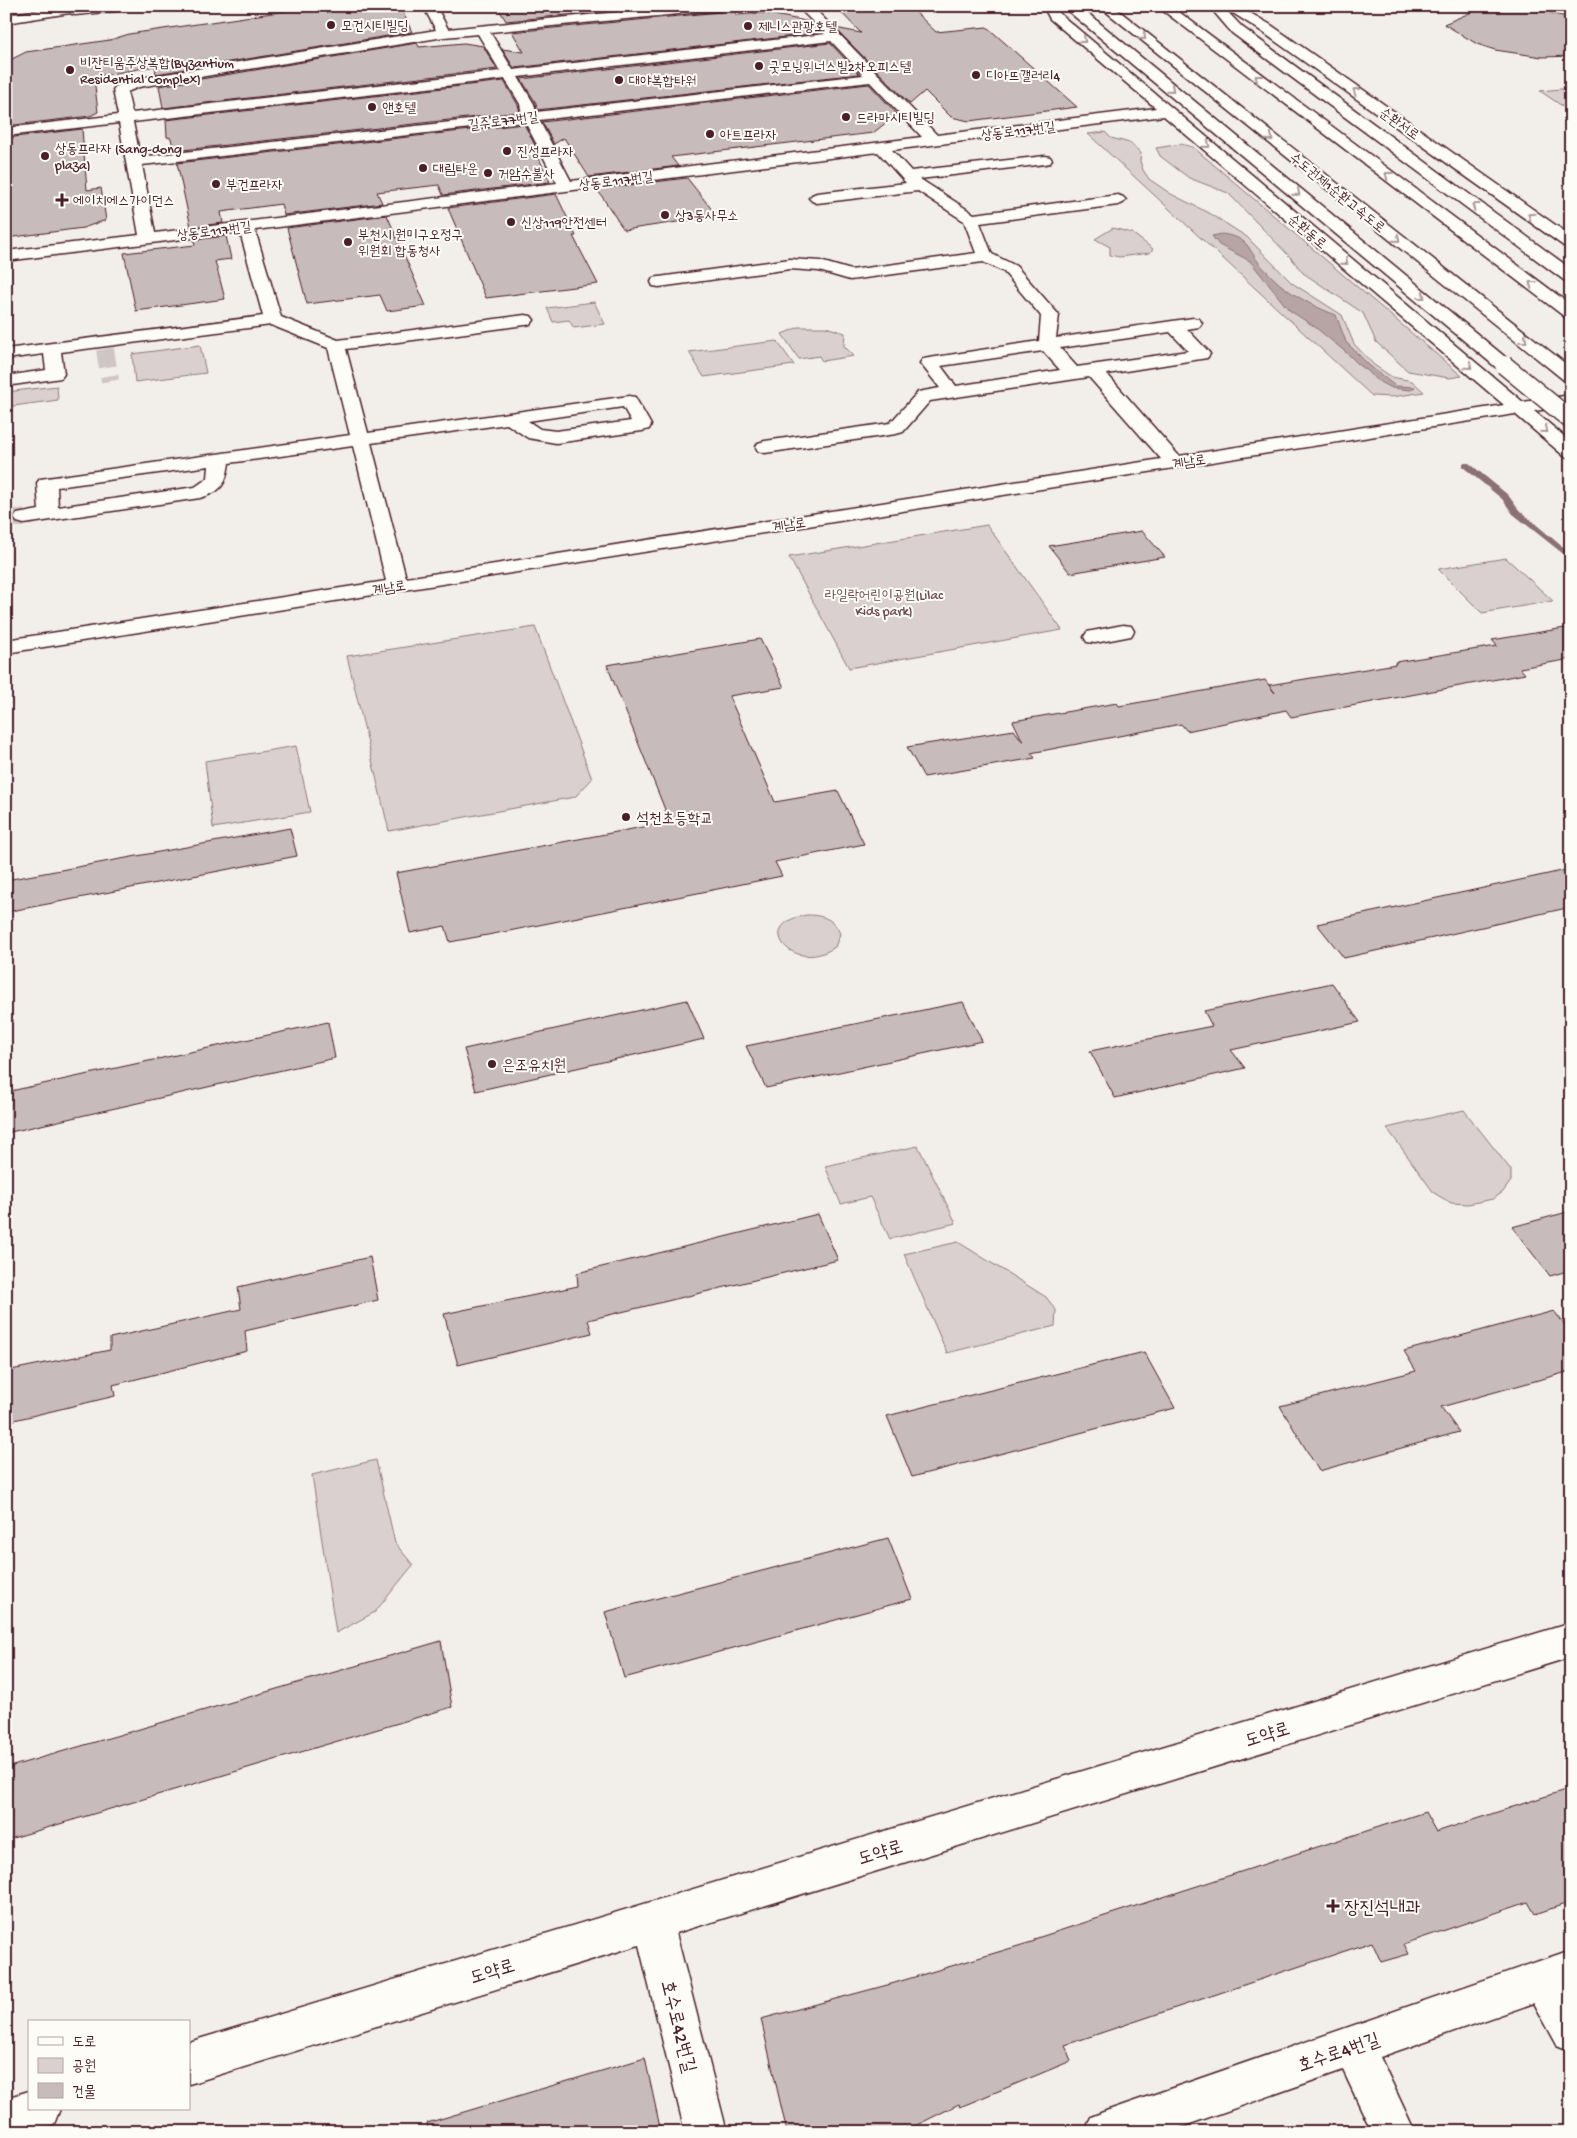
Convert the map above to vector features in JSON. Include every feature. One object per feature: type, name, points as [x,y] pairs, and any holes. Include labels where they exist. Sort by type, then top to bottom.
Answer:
[{"type":"main road","points":[[54,12],[76,6]]},
{"type":"main road","points":[[6,19],[93,6]]},
{"type":"main road","points":[[54,12],[126,6]]},
{"type":"main road","points":[[429,6],[444,34]]},
{"type":"main road","points":[[148,238],[120,90],[135,83],[444,34],[721,6]]},
{"type":"main road","points":[[803,6],[932,140]]},
{"type":"main road","name":"순환동로","points":[[1049,6],[1056,16],[1167,111],[1571,452]]},
{"type":"main road","name":"수도권제1순환고속도로","points":[[1105,6],[1571,377]]},
{"type":"main road","points":[[1163,6],[1571,313]]},
{"type":"main road","points":[[1215,6],[1237,30],[1571,277]]},
{"type":"main road","name":"순환서로","points":[[1228,6],[1266,28],[1571,244]]},
{"type":"main road","points":[[1074,10],[1571,420]]},
{"type":"main road","points":[[482,30],[527,104],[530,117],[566,186]]},
{"type":"main road","points":[[6,132],[834,37]]},
{"type":"main road","name":"길주로77번길","points":[[133,162],[873,78]]},
{"type":"main road","name":"상동로117번길","points":[[6,256],[1167,111]]},
{"type":"main road","points":[[882,147],[914,181],[971,219],[985,257]]},
{"type":"main road","points":[[817,198],[1045,160]]},
{"type":"main road","points":[[971,219],[1118,200]]},
{"type":"main road","points":[[246,226],[273,320]]},
{"type":"main road","points":[[659,282],[790,264],[820,266],[850,275],[985,257],[1010,269],[1050,314],[1047,345],[1072,373]]},
{"type":"main road","points":[[6,354],[52,348],[105,346],[273,320],[336,345],[525,320]]},
{"type":"main road","points":[[952,392],[929,363],[1193,324]]},
{"type":"main road","points":[[765,447],[896,428],[924,396],[1201,354],[1174,326]]},
{"type":"main road","points":[[336,345],[398,586]]},
{"type":"main road","points":[[6,380],[55,374],[52,348]]},
{"type":"main road","points":[[1094,371],[1176,463]]},
{"type":"main road","points":[[49,514],[47,483],[360,440],[629,400],[642,425],[556,437],[535,434],[511,418]]},
{"type":"main road","name":"계남로","points":[[6,646],[398,586],[1571,400]]},
{"type":"main road","points":[[24,518],[200,492],[217,481],[220,459]]},
{"type":"main road","points":[[1095,637],[1123,631]]},
{"type":"main road","name":"도약로","points":[[190,2063],[1571,1640]]},
{"type":"main road","name":"호수로42번길","points":[[654,1920],[706,2132]]},
{"type":"main road","points":[[1557,1975],[1571,2031]]},
{"type":"main road","name":"호수로4번길","points":[[1106,2132],[1557,1975]]},
{"type":"main road","points":[[1353,2046],[1394,2132]]},
{"type":"main road","points":[[6,2119],[36,2110]]},
{"type":"green space","points":[[1571,88],[1571,112],[1540,91]]},
{"type":"green space","points":[[1105,132],[1111,138],[1130,143],[1141,153],[1140,161],[1149,179],[1171,194],[1211,214],[1247,237],[1292,283],[1342,315],[1354,344],[1374,365],[1392,377],[1412,381],[1424,392],[1392,397],[1372,396],[1088,134]]},
{"type":"green space","points":[[1181,144],[1193,147],[1462,376],[1449,378],[1408,371],[1376,342],[1363,313],[1303,273],[1293,260],[1228,193],[1189,178],[1160,156],[1156,148]]},
{"type":"green space","points":[[1113,228],[1132,233],[1153,249],[1150,253],[1119,257],[1110,255],[1110,247],[1095,239]]},
{"type":"green space","points":[[594,302],[605,324],[574,328],[569,320],[553,322],[547,308]]},
{"type":"green space","points":[[799,327],[826,327],[845,333],[844,346],[854,356],[822,361],[819,356],[799,359],[782,334]]},
{"type":"green space","points":[[777,341],[794,365],[704,377],[689,352]]},
{"type":"green space","points":[[200,345],[206,373],[135,382],[132,354]]},
{"type":"green space","points":[[57,386],[58,400],[6,407],[6,392]]},
{"type":"green space","name":"라일락어린이공원(Lilac Kids park)","points":[[987,525],[1062,630],[849,668],[789,557]]},
{"type":"green space","points":[[1506,558],[1553,601],[1482,613],[1438,569]]},
{"type":"green space","points":[[535,627],[592,779],[575,797],[389,831],[347,656]]},
{"type":"green space","points":[[296,746],[310,812],[213,828],[205,761]]},
{"type":"green space","points":[[807,915],[823,917],[835,925],[840,934],[835,947],[819,954],[805,955],[792,952],[784,945],[780,936],[782,927],[790,920]]},
{"type":"green space","points":[[1464,1110],[1511,1170],[1511,1181],[1503,1192],[1493,1199],[1468,1204],[1451,1203],[1434,1193],[1387,1128]]},
{"type":"green space","points":[[918,1146],[956,1223],[890,1239],[870,1197],[841,1204],[825,1166]]},
{"type":"green space","points":[[958,1242],[1046,1297],[1056,1310],[1055,1326],[947,1353],[904,1254]]},
{"type":"green space","points":[[376,1460],[395,1543],[413,1565],[375,1612],[336,1633],[312,1475]]},
{"type":"shaded area","points":[[1222,234],[1242,240],[1261,265],[1276,281],[1287,289],[1308,302],[1336,315],[1346,342],[1370,366],[1395,386],[1415,387],[1411,390],[1392,388],[1375,379],[1315,327],[1289,310],[1250,261],[1219,245],[1212,236]]},
{"type":"building","points":[[320,6],[400,6],[412,32],[156,74],[155,66],[94,77],[98,112],[90,116],[6,126],[6,62],[26,52],[110,40],[129,34]]},
{"type":"building","points":[[497,6],[658,6],[506,21]]},
{"type":"building","points":[[729,6],[736,6],[736,15],[764,13],[811,22],[821,33],[514,68],[502,49],[524,52],[512,32],[721,12]]},
{"type":"building","name":"디아뜨갤러리4","points":[[835,6],[909,6],[936,32],[987,27],[1077,107],[969,121],[951,117],[925,91],[910,104],[835,28],[861,33]]},
{"type":"building","points":[[1515,8],[1533,9],[1571,18],[1571,56],[1542,57],[1495,50],[1477,44],[1444,24],[1472,12]]},
{"type":"building","points":[[417,43],[419,47],[464,43],[483,46],[497,69],[163,108],[159,86]]},
{"type":"building","points":[[830,43],[859,74],[537,110],[536,103],[521,79]]},
{"type":"building","points":[[504,81],[520,112],[174,151],[171,138],[167,137],[166,120]]},
{"type":"building","points":[[869,84],[897,114],[873,133],[671,157],[678,166],[589,177],[564,138],[554,144],[542,122]]},
{"type":"building","points":[[524,124],[539,153],[537,154],[550,182],[443,195],[439,185],[377,192],[382,203],[284,215],[281,204],[221,212],[223,223],[191,227],[177,163]]},
{"type":"building","points":[[82,129],[87,190],[101,188],[106,220],[83,228],[6,238],[6,138]]},
{"type":"building","points":[[687,178],[717,216],[624,230],[597,189]]},
{"type":"building","points":[[556,194],[576,236],[573,236],[598,284],[486,298],[448,208]]},
{"type":"building","points":[[387,215],[426,306],[387,311],[380,295],[307,304],[287,228]]},
{"type":"building","points":[[226,236],[231,259],[215,261],[225,299],[136,311],[124,253],[195,245],[194,240]]},
{"type":"building","points":[[1142,531],[1165,557],[1070,573],[1049,546]]},
{"type":"building","points":[[1571,627],[1571,659],[1520,668],[1525,674],[1291,717],[1286,710],[1187,731],[1181,724],[1031,753],[1035,758],[924,777],[907,747],[1014,730],[1023,742],[1013,721],[1117,703],[1119,706],[1265,680],[1275,693],[1269,685],[1497,646],[1492,640]]},
{"type":"building","points":[[760,639],[784,687],[729,696],[775,802],[838,791],[864,844],[775,862],[782,876],[509,931],[450,942],[445,926],[410,933],[396,873],[670,822],[607,665]]},
{"type":"building","points":[[290,828],[297,856],[6,912],[6,880]]},
{"type":"building","points":[[1571,869],[1571,907],[1344,958],[1317,924]]},
{"type":"building","points":[[1332,983],[1360,1022],[1231,1050],[1245,1068],[1115,1098],[1090,1051],[1212,1026],[1204,1011]]},
{"type":"building","points":[[687,1000],[704,1039],[476,1091],[464,1049]]},
{"type":"building","points":[[963,1002],[982,1041],[766,1088],[746,1046]]},
{"type":"building","points":[[328,1022],[335,1058],[6,1133],[6,1092]]},
{"type":"building","points":[[1571,1211],[1571,1270],[1550,1276],[1512,1227]]},
{"type":"building","points":[[818,1214],[838,1260],[588,1320],[592,1333],[458,1365],[444,1314],[578,1286],[577,1273]]},
{"type":"building","points":[[370,1257],[378,1300],[245,1331],[247,1351],[113,1385],[115,1396],[6,1422],[6,1371],[110,1350],[110,1338],[241,1309],[238,1287]]},
{"type":"building","points":[[1554,1311],[1571,1333],[1571,1371],[1441,1407],[1459,1432],[1319,1471],[1280,1406],[1416,1371],[1404,1351]]},
{"type":"building","points":[[1144,1352],[1175,1408],[912,1477],[887,1416]]},
{"type":"building","points":[[888,1538],[912,1599],[624,1678],[605,1612]]},
{"type":"building","points":[[441,1641],[452,1707],[6,1840],[6,1768]]},
{"type":"building","points":[[1571,1788],[1571,1902],[1535,1914],[1528,1902],[1404,1944],[1409,1954],[1381,1962],[1372,1942],[1065,2045],[1071,2061],[960,2107],[959,2104],[903,2132],[787,2132],[761,2019],[891,1984],[1035,1941],[1034,1939],[1425,1812],[1436,1832]]},
{"type":"building","points":[[645,2058],[661,2132],[428,2132],[427,2123]]},
{"type":"waterway","points":[[1466,465],[1505,497],[1516,512],[1571,558]]},
{"type":"tunnel","points":[[105,349],[110,381]]},
{"type":"tunnel","points":[[6,518],[24,518]]},
{"type":"place","name":"모건시티빌딩","points":[[331,25]]},
{"type":"place","name":"제니스관광호텔","points":[[748,26]]},
{"type":"place","name":"굿모닝위너스빌2차오피스텔","points":[[759,66]]},
{"type":"place","name":"비잔티움주상복합(Byzantium Residential Complex)","points":[[70,70]]},
{"type":"place","name":"디아뜨갤러리4","points":[[976,75]]},
{"type":"place","name":"대야복합타워","points":[[619,80]]},
{"type":"place","name":"앤호텔","points":[[372,107]]},
{"type":"place","name":"드라마시티빌딩","points":[[846,117]]},
{"type":"place","name":"아트프라자","points":[[710,134]]},
{"type":"place","name":"진성프라자","points":[[507,151]]},
{"type":"place","name":"상동프라자 (Sang-dong plaza)","points":[[45,156]]},
{"type":"place","name":"대림타운","points":[[423,168]]},
{"type":"place","name":"거암수불사","points":[[488,173]]},
{"type":"place","name":"부건프라자","points":[[216,184]]},
{"type":"place","name":"에이치에스가이던스","points":[[62,200]]},
{"type":"place","name":"상3동사무소","points":[[665,215]]},
{"type":"place","name":"신상119안전센터","points":[[511,222]]},
{"type":"place","name":"부천시 원미구오정구 위원회 합동청사","points":[[348,242]]},
{"type":"place","name":"석천초등학교","points":[[626,817]]},
{"type":"place","name":"은조유치원","points":[[492,1064]]},
{"type":"place","name":"장진석내과","points":[[1333,1906]]}]
